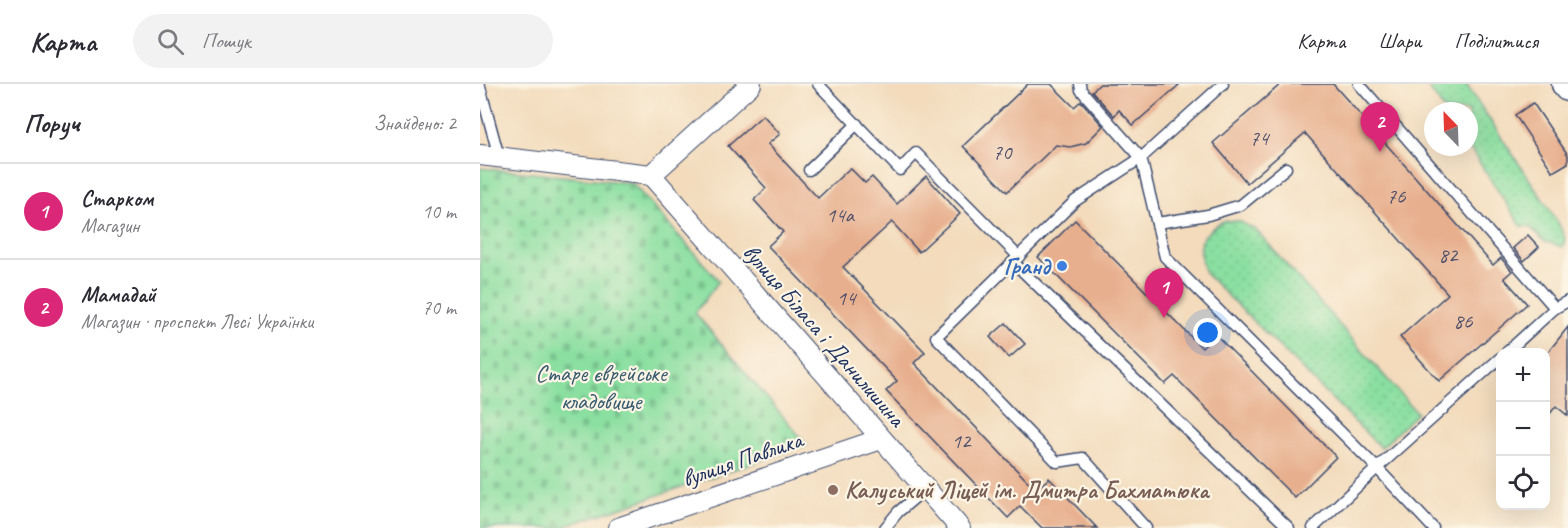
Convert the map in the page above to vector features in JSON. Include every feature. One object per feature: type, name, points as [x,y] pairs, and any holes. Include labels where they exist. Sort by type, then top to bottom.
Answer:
[{"type":"street","points":[[490,156],[651,175],[751,84]]},
{"type":"street","name":"вулиця Біласа і Данилишина","points":[[651,175],[960,528]]},
{"type":"street","name":"вулиця Павлика","points":[[618,528],[882,439]]},
{"type":"lane","points":[[818,84],[900,170],[916,153],[1016,260],[1289,528]]},
{"type":"lane","points":[[1080,84],[1081,90],[1141,158],[1165,257],[1377,468],[1433,528]]},
{"type":"lane","points":[[1146,528],[1083,458],[1057,462],[936,337],[1075,201],[1141,158],[1223,84]]},
{"type":"lane","points":[[1359,84],[1555,308]]},
{"type":"lane","points":[[480,87],[490,156]]},
{"type":"lane","points":[[808,170],[857,124]]},
{"type":"lane","points":[[1157,223],[1208,215],[1241,205],[1286,168]]},
{"type":"lane","points":[[1511,348],[1555,308],[1568,301]]},
{"type":"lane","points":[[1313,528],[1496,362]]},
{"type":"lane","points":[[885,528],[898,512],[925,489]]},
{"type":"green space","points":[[1426,84],[1466,84],[1478,102],[1439,102]]},
{"type":"green space","points":[[1478,102],[1559,224],[1565,239],[1563,247],[1544,241],[1529,226],[1522,227],[1475,156],[1478,156]]},
{"type":"green space","name":"Старе єврейське кладовище","points":[[480,168],[632,183],[719,281],[695,313],[807,445],[560,528],[480,528]]},
{"type":"green space","points":[[1223,221],[1239,221],[1256,230],[1417,413],[1381,448],[1205,273],[1200,256],[1201,242],[1208,232]]},
{"type":"building","points":[[1028,84],[1051,84],[1074,107],[1081,101],[1103,126],[1086,143],[1070,147],[1056,145],[1007,192],[963,146]]},
{"type":"building","points":[[1100,84],[1180,84],[1133,125],[1119,110],[1114,116],[1092,91]]},
{"type":"building","points":[[1281,84],[1333,84],[1493,265],[1501,258],[1512,271],[1504,278],[1527,304],[1439,381],[1400,337],[1448,294],[1305,133],[1247,183],[1213,143]]},
{"type":"building","points":[[1533,103],[1568,155],[1568,163],[1553,172],[1515,115]]},
{"type":"building","points":[[763,115],[780,134],[768,144],[818,198],[850,168],[865,183],[872,177],[897,204],[926,176],[960,214],[919,252],[892,222],[843,267],[925,352],[914,363],[1036,490],[1049,478],[1097,528],[1042,528],[1020,506],[1008,518],[886,391],[897,381],[768,246],[783,232],[754,200],[766,188],[728,146]]},
{"type":"building","points":[[1075,220],[1202,348],[1216,335],[1336,457],[1295,498],[1174,376],[1165,384],[1038,257]]},
{"type":"building","points":[[1528,235],[1539,247],[1524,261],[1513,248]]},
{"type":"building","points":[[1006,323],[1025,344],[1009,358],[990,337]]},
{"type":"building","points":[[1568,327],[1568,416],[1556,406],[1550,414],[1550,350]]},
{"type":"place","name":"Мамадай","points":[[1380,152]]},
{"type":"place","name":"Гранд","points":[[1062,266]]},
{"type":"place","name":"Старком","points":[[1164,318]]},
{"type":"place","name":"Калуський Ліцей ім. Дмитра Бахматюка","points":[[833,490]]}]
